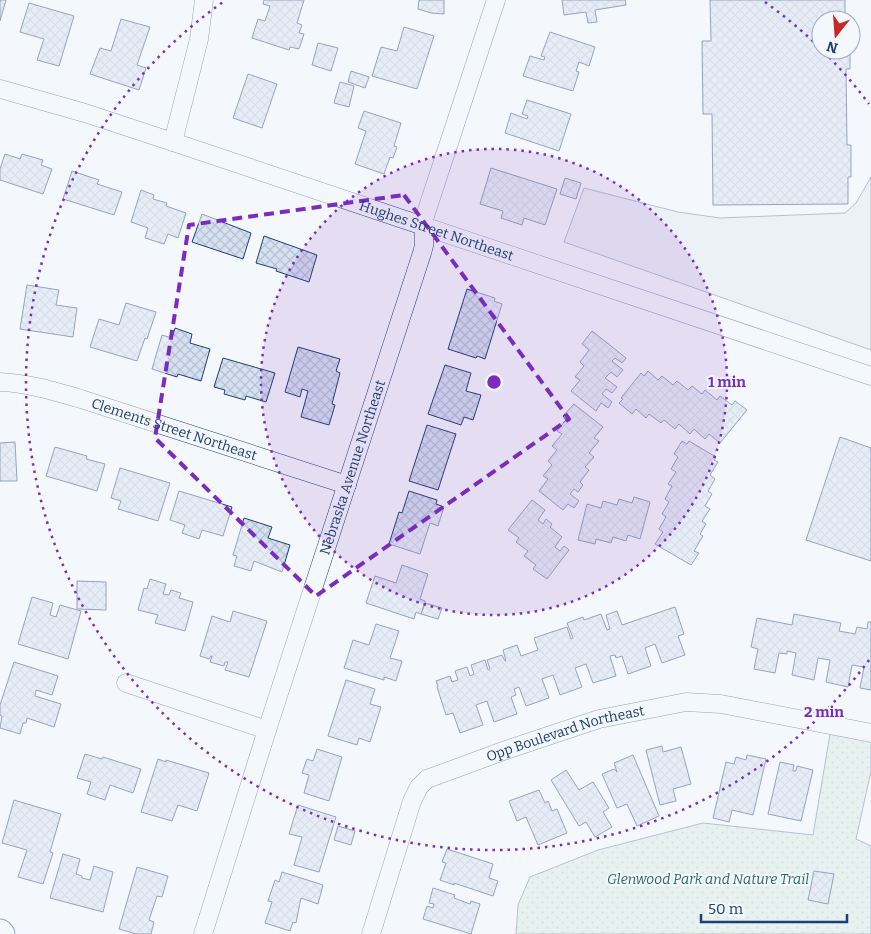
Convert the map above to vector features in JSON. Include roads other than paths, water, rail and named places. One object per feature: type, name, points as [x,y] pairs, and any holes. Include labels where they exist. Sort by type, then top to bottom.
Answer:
[{"type":"street","points":[[173,142],[199,39],[204,0]]},
{"type":"street","name":"Nebraska Avenue Northeast","points":[[203,934],[424,246],[424,219],[496,0]]},
{"type":"street","name":"Hughes Street Northeast","points":[[0,89],[86,113],[871,376]]},
{"type":"street","name":"Clements Street Northeast","points":[[0,382],[12,382],[81,398],[347,485]]},
{"type":"street","points":[[126,683],[268,730]]},
{"type":"street","name":"Opp Boulevard Northeast","points":[[371,934],[412,801],[419,787],[427,779],[599,718],[686,702],[721,704],[871,733]]},
{"type":"park label","name":"Glenwood Park and Nature Trail","points":[[708,879]]}]
